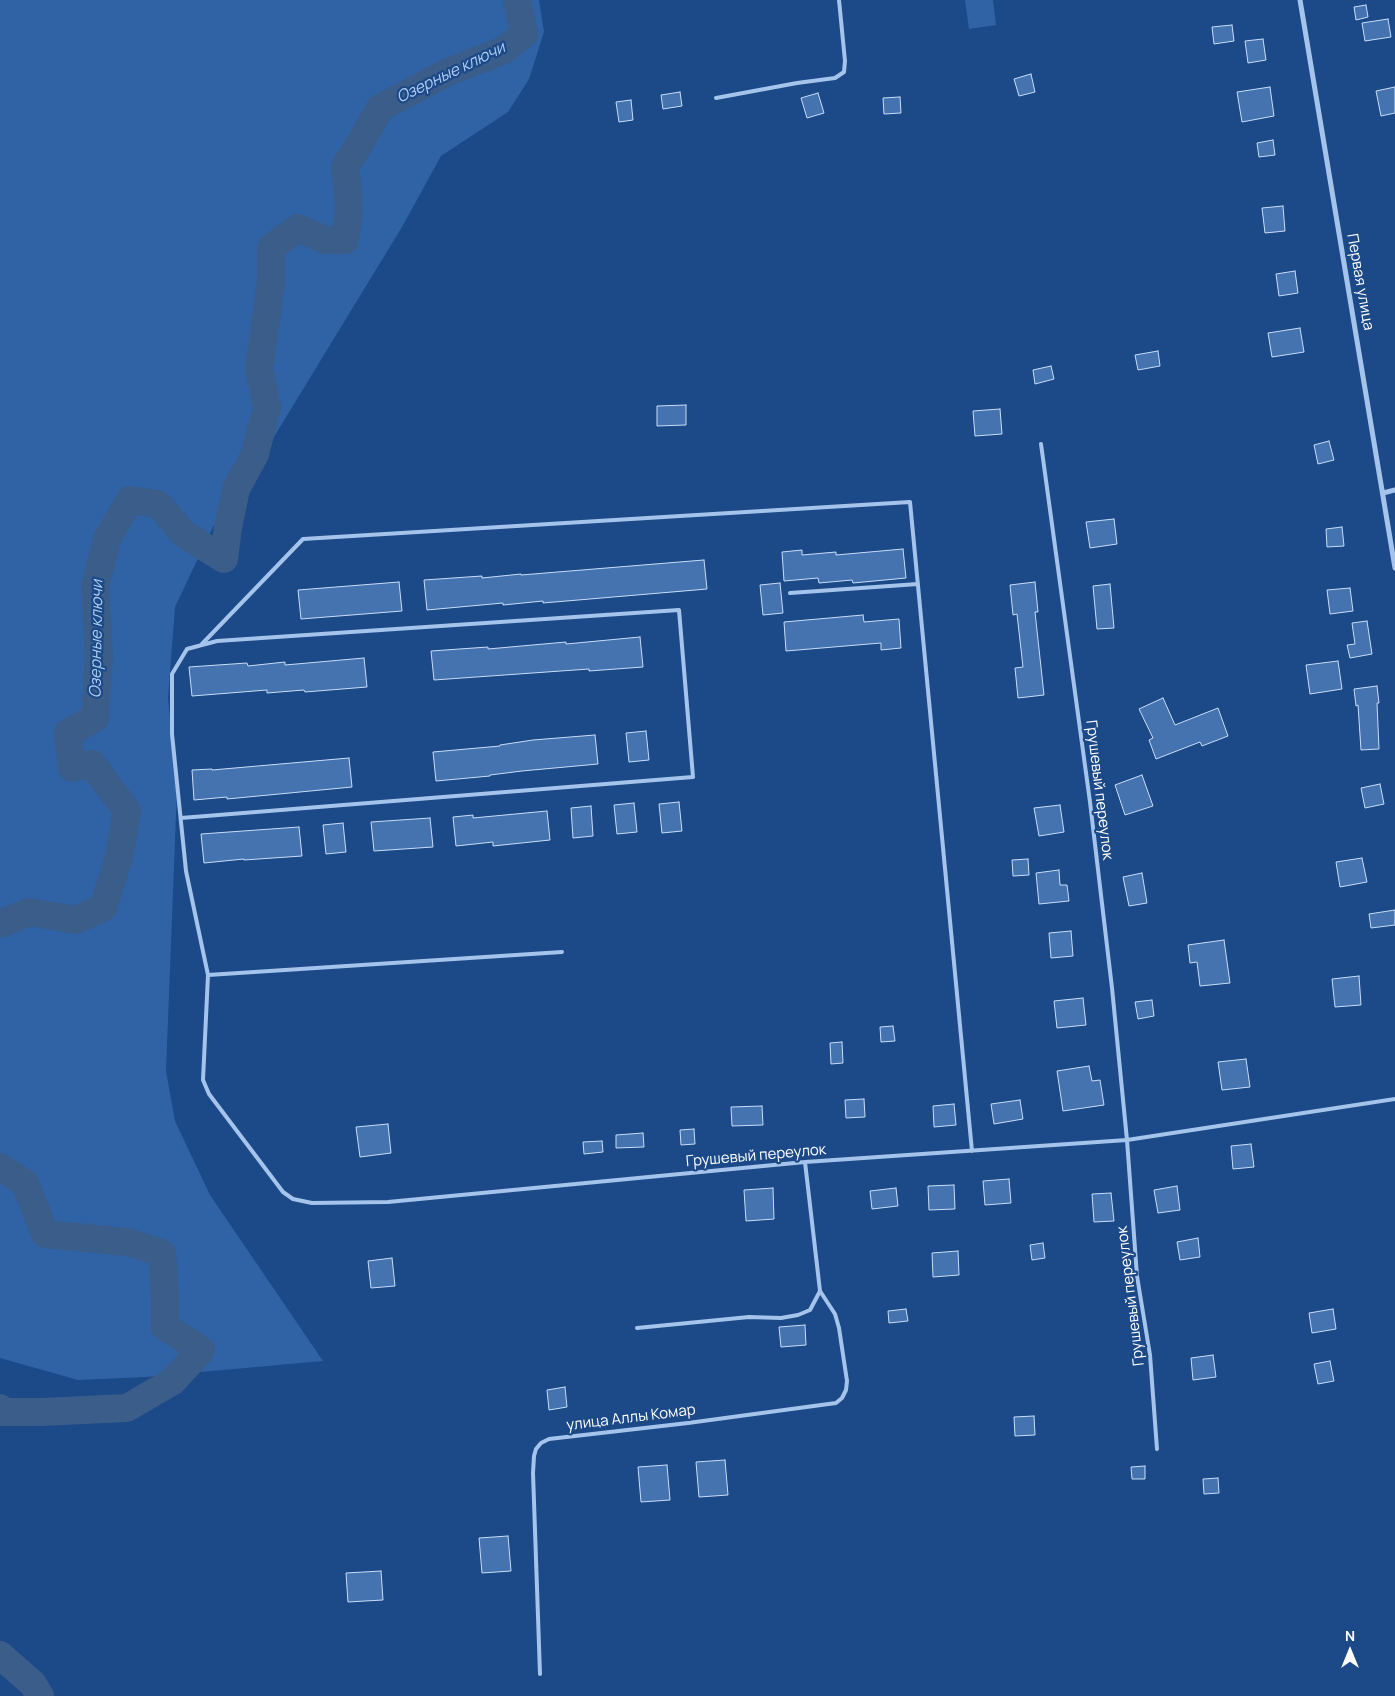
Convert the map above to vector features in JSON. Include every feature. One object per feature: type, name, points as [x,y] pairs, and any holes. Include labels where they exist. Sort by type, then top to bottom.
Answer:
[{"type":"street","name":"Первая улица","points":[[1300,0],[1395,568]]},
{"type":"street","points":[[1382,493],[1395,490]]},
{"type":"lane","points":[[716,98],[796,83],[835,78],[844,72],[845,61],[839,0]]},
{"type":"lane","name":"Грушевый переулок","points":[[1040,444],[1090,802],[1112,988],[1128,1140],[1137,1276],[1150,1356],[1156,1449]]},
{"type":"lane","points":[[200,646],[303,539],[910,502],[972,1151]]},
{"type":"lane","points":[[790,593],[918,584]]},
{"type":"lane","points":[[181,818],[693,777],[679,610],[226,640],[200,646]]},
{"type":"lane","name":"Грушевый переулок","points":[[200,646],[187,649],[172,674],[172,734],[186,871],[208,975],[203,1080],[209,1094],[283,1192],[293,1199],[312,1203],[388,1202],[805,1162],[1128,1140],[1395,1099]]},
{"type":"lane","points":[[208,975],[562,952]]},
{"type":"lane","points":[[638,1328],[749,1317],[782,1318],[798,1315],[810,1310],[820,1291],[805,1162]]},
{"type":"lane","name":"улица Аллы Комар","points":[[540,1674],[533,1473],[536,1449],[541,1443],[549,1439],[698,1422],[836,1403],[842,1398],[846,1390],[847,1381],[835,1314],[820,1291]]},
{"type":"shaded area","points":[[0,0],[539,0],[544,32],[529,79],[508,112],[441,156],[402,227],[255,468],[213,527],[175,607],[168,698],[177,789],[166,1071],[175,1121],[210,1195],[323,1361],[145,1377],[78,1380],[0,1358]]},
{"type":"shaded area","points":[[965,0],[993,0],[996,25],[969,29]]},
{"type":"building","points":[[1366,5],[1368,17],[1356,20],[1354,7]]},
{"type":"building","points":[[1388,19],[1391,37],[1365,41],[1362,23]]},
{"type":"building","points":[[1232,25],[1234,41],[1214,44],[1212,27]]},
{"type":"building","points":[[1263,39],[1266,60],[1248,63],[1245,41]]},
{"type":"building","points":[[1031,74],[1035,92],[1019,96],[1014,79]]},
{"type":"building","points":[[1270,87],[1274,116],[1242,122],[1237,92]]},
{"type":"building","points":[[1395,87],[1395,113],[1381,116],[1376,91]]},
{"type":"building","points":[[680,92],[682,106],[663,109],[661,95]]},
{"type":"building","points":[[818,93],[824,113],[807,118],[801,98]]},
{"type":"building","points":[[900,97],[901,113],[884,114],[883,98]]},
{"type":"building","points":[[631,100],[633,120],[619,122],[616,102]]},
{"type":"building","points":[[1273,140],[1275,155],[1259,157],[1257,143]]},
{"type":"building","points":[[1283,206],[1285,231],[1265,233],[1262,208]]},
{"type":"building","points":[[1295,271],[1298,293],[1279,296],[1276,274]]},
{"type":"building","points":[[1300,328],[1304,352],[1272,357],[1268,333]]},
{"type":"building","points":[[1158,351],[1160,366],[1138,370],[1135,355]]},
{"type":"building","points":[[1051,366],[1054,379],[1035,384],[1033,370]]},
{"type":"building","points":[[686,405],[686,425],[657,426],[657,406]]},
{"type":"building","points":[[1000,409],[1002,434],[975,436],[973,411]]},
{"type":"building","points":[[1329,441],[1334,460],[1318,464],[1314,445]]},
{"type":"building","points":[[1114,519],[1117,544],[1090,548],[1086,522]]},
{"type":"building","points":[[1342,527],[1344,546],[1327,547],[1326,529]]},
{"type":"building","points":[[903,549],[906,578],[853,583],[852,580],[819,583],[818,578],[784,581],[782,552],[802,550],[802,555],[836,552],[836,555]]},
{"type":"building","points":[[704,560],[707,589],[543,603],[543,601],[503,605],[503,603],[427,610],[424,580],[482,576],[482,578]]},
{"type":"building","points":[[399,582],[402,611],[301,619],[298,590]]},
{"type":"building","points":[[1035,582],[1038,612],[1035,612],[1044,695],[1018,698],[1015,668],[1023,667],[1017,614],[1013,615],[1010,585]]},
{"type":"building","points":[[780,583],[783,613],[763,615],[760,585]]},
{"type":"building","points":[[1110,584],[1114,628],[1097,629],[1093,586]]},
{"type":"building","points":[[1350,588],[1353,611],[1330,614],[1327,590]]},
{"type":"building","points":[[863,615],[864,622],[899,619],[901,648],[881,650],[881,643],[786,651],[784,622]]},
{"type":"building","points":[[1367,621],[1372,654],[1350,658],[1347,645],[1355,644],[1352,623]]},
{"type":"building","points":[[640,637],[643,667],[434,680],[431,651],[488,647],[488,649],[566,642],[566,644]]},
{"type":"building","points":[[364,658],[367,687],[305,692],[304,690],[267,693],[267,690],[192,696],[189,667],[247,663],[248,666],[285,662],[285,665]]},
{"type":"building","points":[[1338,661],[1342,689],[1310,694],[1306,665]]},
{"type":"building","points":[[1377,686],[1379,749],[1361,750],[1358,705],[1356,706],[1354,689]]},
{"type":"building","points":[[1163,698],[1175,725],[1218,708],[1228,736],[1202,746],[1200,742],[1156,759],[1149,740],[1153,738],[1139,709]]},
{"type":"building","points":[[646,731],[649,760],[629,762],[626,733]]},
{"type":"building","points":[[595,735],[598,764],[436,781],[433,752]]},
{"type":"building","points":[[349,758],[352,787],[227,799],[227,797],[194,800],[192,770],[212,770]]},
{"type":"building","points":[[1142,775],[1153,806],[1125,815],[1115,785]]},
{"type":"building","points":[[1380,784],[1384,804],[1365,808],[1361,788]]},
{"type":"building","points":[[679,802],[682,831],[662,833],[659,804]]},
{"type":"building","points":[[634,803],[637,832],[617,834],[614,805]]},
{"type":"building","points":[[1060,805],[1064,832],[1039,836],[1034,808]]},
{"type":"building","points":[[591,806],[593,836],[573,838],[571,808]]},
{"type":"building","points":[[547,811],[550,840],[493,846],[493,842],[456,846],[453,817],[473,815],[473,818]]},
{"type":"building","points":[[430,818],[433,847],[374,851],[371,822]]},
{"type":"building","points":[[343,823],[346,852],[326,854],[323,825]]},
{"type":"building","points":[[299,827],[302,856],[204,863],[201,834]]},
{"type":"building","points":[[1362,858],[1367,882],[1340,887],[1336,862]]},
{"type":"building","points":[[1028,859],[1029,875],[1013,876],[1012,860]]},
{"type":"building","points":[[1059,870],[1060,885],[1067,885],[1069,901],[1039,904],[1036,873]]},
{"type":"building","points":[[1142,873],[1147,903],[1129,906],[1123,877]]},
{"type":"building","points":[[1395,910],[1395,925],[1371,928],[1369,914]]},
{"type":"building","points":[[1071,931],[1073,956],[1051,958],[1049,933]]},
{"type":"building","points":[[1224,940],[1230,983],[1200,986],[1197,962],[1190,963],[1188,945]]},
{"type":"building","points":[[1359,976],[1361,1005],[1335,1007],[1332,979]]},
{"type":"building","points":[[1083,998],[1086,1025],[1057,1028],[1054,1001]]},
{"type":"building","points":[[1152,1000],[1154,1016],[1138,1019],[1135,1002]]},
{"type":"building","points":[[893,1026],[895,1041],[881,1042],[880,1027]]},
{"type":"building","points":[[842,1042],[843,1063],[831,1064],[830,1043]]},
{"type":"building","points":[[1246,1059],[1250,1087],[1222,1090],[1218,1062]]},
{"type":"building","points":[[1089,1066],[1092,1081],[1100,1080],[1104,1105],[1063,1111],[1057,1071]]},
{"type":"building","points":[[864,1099],[865,1117],[846,1118],[845,1100]]},
{"type":"building","points":[[1020,1100],[1023,1119],[994,1124],[991,1104]]},
{"type":"building","points":[[954,1104],[956,1125],[934,1127],[933,1106]]},
{"type":"building","points":[[762,1106],[763,1125],[732,1126],[731,1107]]},
{"type":"building","points":[[388,1124],[391,1153],[360,1157],[356,1127]]},
{"type":"building","points":[[694,1129],[695,1144],[681,1145],[680,1130]]},
{"type":"building","points":[[643,1133],[644,1147],[616,1148],[616,1135]]},
{"type":"building","points":[[602,1141],[603,1152],[584,1154],[583,1142]]},
{"type":"building","points":[[1251,1144],[1254,1167],[1233,1169],[1231,1146]]},
{"type":"building","points":[[1009,1179],[1011,1203],[985,1205],[983,1181]]},
{"type":"building","points":[[954,1185],[955,1209],[929,1210],[928,1186]]},
{"type":"building","points":[[1177,1186],[1180,1210],[1158,1213],[1154,1190]]},
{"type":"building","points":[[773,1188],[774,1219],[746,1221],[744,1190]]},
{"type":"building","points":[[896,1188],[898,1206],[872,1209],[870,1191]]},
{"type":"building","points":[[1111,1193],[1114,1221],[1094,1222],[1092,1194]]},
{"type":"building","points":[[1198,1238],[1200,1257],[1180,1260],[1177,1242]]},
{"type":"building","points":[[1043,1243],[1045,1258],[1032,1260],[1030,1245]]},
{"type":"building","points":[[958,1251],[959,1275],[933,1277],[932,1253]]},
{"type":"building","points":[[392,1258],[395,1286],[371,1288],[368,1261]]},
{"type":"building","points":[[906,1309],[908,1321],[889,1323],[888,1311]]},
{"type":"building","points":[[1333,1309],[1336,1329],[1312,1333],[1309,1313]]},
{"type":"building","points":[[805,1325],[806,1345],[781,1347],[779,1327]]},
{"type":"building","points":[[1213,1355],[1216,1377],[1193,1380],[1191,1358]]},
{"type":"building","points":[[1330,1361],[1334,1381],[1318,1384],[1314,1364]]},
{"type":"building","points":[[565,1387],[567,1407],[549,1410],[547,1390]]},
{"type":"building","points":[[1034,1416],[1035,1435],[1015,1436],[1014,1417]]},
{"type":"building","points":[[725,1460],[728,1495],[699,1497],[696,1462]]},
{"type":"building","points":[[667,1465],[670,1500],[641,1502],[638,1467]]},
{"type":"building","points":[[1145,1466],[1145,1479],[1132,1479],[1131,1467]]},
{"type":"building","points":[[1218,1478],[1219,1493],[1204,1494],[1203,1479]]},
{"type":"building","points":[[508,1536],[511,1571],[482,1573],[479,1538]]},
{"type":"building","points":[[381,1571],[383,1600],[348,1602],[346,1573]]},
{"type":"waterway","name":"Озерные ключи","points":[[0,924],[29,912],[76,920],[103,908],[119,857],[127,811],[92,764],[72,768],[68,733],[95,718],[99,656],[95,586],[107,539],[130,500],[158,504],[185,535],[224,559],[236,489],[255,454],[267,407],[259,368],[271,283],[271,248],[298,228],[325,240],[345,240],[349,209],[345,166],[380,108],[446,73],[504,50],[524,34],[517,0]]},
{"type":"waterway","name":"Озерные ключи","points":[[0,1167],[25,1183],[45,1234],[127,1242],[162,1253],[165,1327],[201,1350],[173,1381],[127,1408],[41,1412],[2,1412],[0,1408]]},
{"type":"waterway","name":"Озерные ключи","points":[[0,1655],[33,1684],[40,1696]]}]
